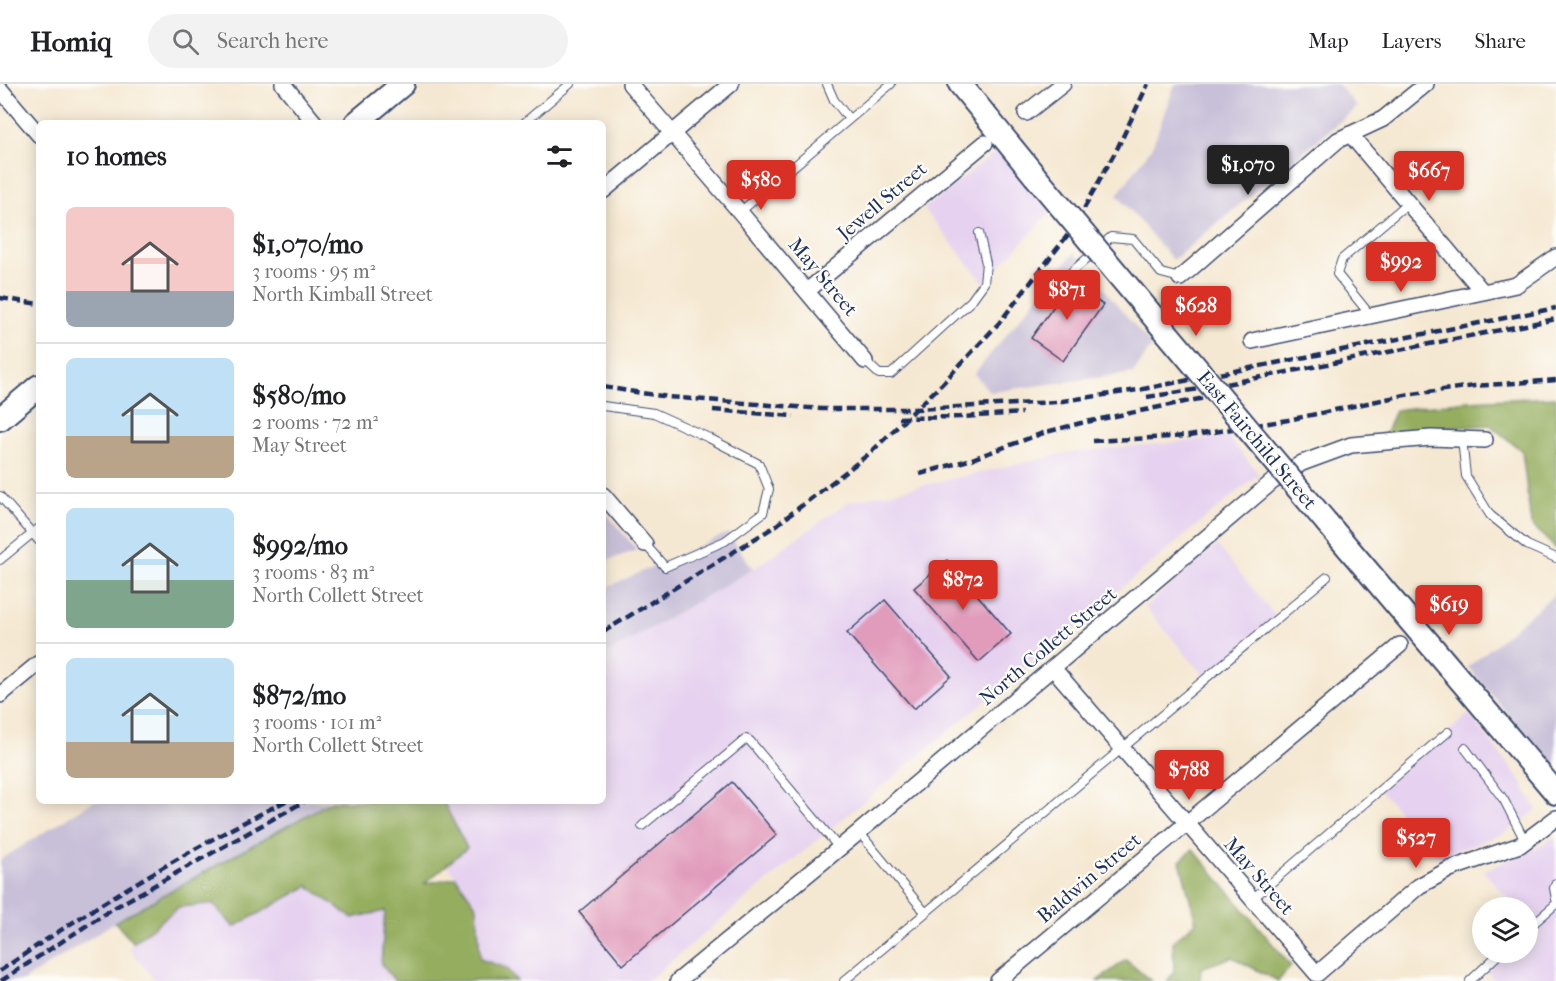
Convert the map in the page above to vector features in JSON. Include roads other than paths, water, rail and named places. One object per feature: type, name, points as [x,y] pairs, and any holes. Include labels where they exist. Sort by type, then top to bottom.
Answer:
[{"type":"street","points":[[283,84],[313,120]]},
{"type":"street","points":[[360,120],[403,84]]},
{"type":"street","name":"May Street","points":[[630,84],[865,361]]},
{"type":"street","points":[[606,188],[731,84]]},
{"type":"street","name":"East Fairchild Street","points":[[960,84],[1556,793]]},
{"type":"street","points":[[1026,113],[1063,84]]},
{"type":"street","points":[[1180,278],[1338,140],[1383,119],[1426,84]]},
{"type":"street","points":[[0,89],[36,131]]},
{"type":"street","points":[[1350,134],[1483,292]]},
{"type":"street","name":"Jewell Street","points":[[807,291],[985,143]]},
{"type":"street","points":[[1252,341],[1516,285],[1556,256]]},
{"type":"street","points":[[0,419],[36,389]]},
{"type":"street","name":"North Collett Street","points":[[678,981],[859,832],[1272,482],[1302,463],[1351,445],[1431,438],[1485,440]]},
{"type":"street","points":[[606,498],[645,544]]},
{"type":"street","name":"Baldwin Street","points":[[998,981],[1400,645]]},
{"type":"street","points":[[0,695],[36,665]]},
{"type":"street","name":"May Street","points":[[1053,669],[1320,978]]},
{"type":"street","points":[[1320,978],[1419,886],[1450,869],[1520,845],[1556,818]]},
{"type":"lane","points":[[528,120],[570,84]]},
{"type":"lane","points":[[827,84],[834,100],[849,119]]},
{"type":"lane","points":[[740,212],[891,84]]},
{"type":"lane","points":[[1371,316],[1337,274],[1342,259],[1408,203]]},
{"type":"lane","points":[[865,361],[879,374],[891,374],[971,301],[984,283],[986,263],[979,233]]},
{"type":"lane","points":[[1065,278],[1111,237],[1133,239],[1161,273],[1180,278]]},
{"type":"lane","points":[[606,406],[654,413],[709,438],[759,465],[770,489],[763,513],[725,541],[665,567],[645,544]]},
{"type":"lane","points":[[1462,439],[1466,476],[1490,515],[1527,545],[1556,558]]},
{"type":"lane","points":[[0,496],[36,538]]},
{"type":"lane","points":[[0,560],[36,530]]},
{"type":"lane","points":[[844,981],[1327,577]]},
{"type":"lane","points":[[1251,900],[1448,732]]},
{"type":"lane","points":[[642,826],[746,739],[839,848]]},
{"type":"lane","points":[[1465,748],[1504,800],[1525,841]]},
{"type":"lane","points":[[859,832],[925,912]]},
{"type":"lane","points":[[1538,918],[1556,902],[1554,894],[1556,883]]},
{"type":"lane","points":[[1470,981],[1489,963]]},
{"type":"railway","points":[[606,630],[774,527],[870,453],[942,384],[999,323],[1074,227],[1118,147],[1148,84]]},
{"type":"railway","points":[[0,298],[36,304]]},
{"type":"railway","points":[[606,387],[668,397],[822,409],[916,409],[1056,402],[1138,390],[1556,308]]},
{"type":"railway","points":[[1147,397],[1206,388],[1556,319]]},
{"type":"railway","points":[[1093,441],[1189,436],[1288,420],[1405,395],[1474,386],[1556,380]]},
{"type":"railway","points":[[920,474],[972,459],[1046,432],[1224,394]]},
{"type":"railway","points":[[713,410],[794,416]]},
{"type":"railway","points":[[899,418],[1022,413]]},
{"type":"railway","points":[[0,971],[140,881],[212,839],[280,804]]},
{"type":"railway","points":[[1,981],[112,909],[300,804]]}]
